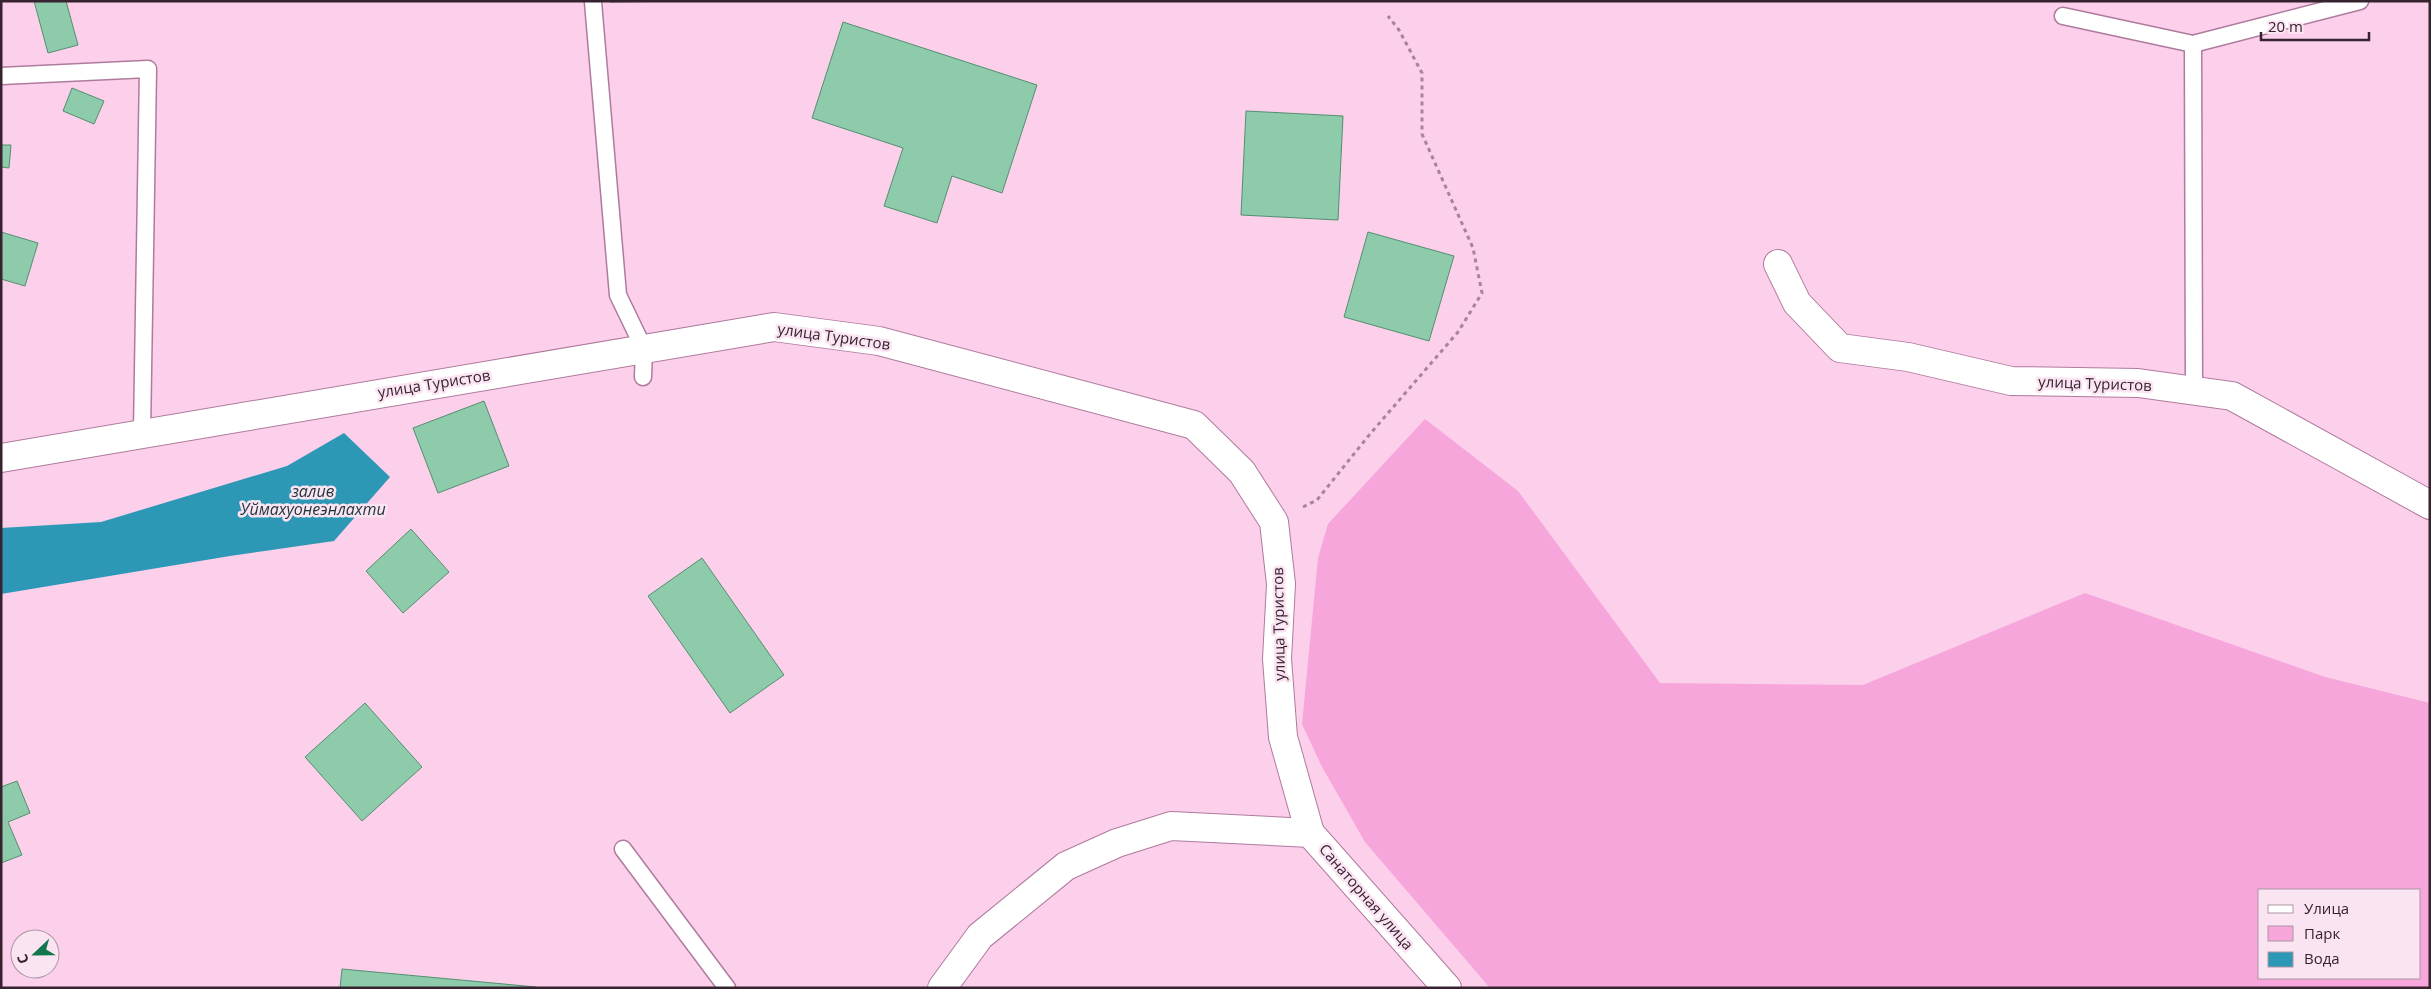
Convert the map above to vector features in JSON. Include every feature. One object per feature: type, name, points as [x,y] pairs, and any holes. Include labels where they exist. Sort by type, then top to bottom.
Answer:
[{"type":"street","name":"улица Туристов","points":[[1778,264],[1797,303],[1840,348],[1908,356],[2011,381],[2138,383],[2232,396],[2430,505]]},
{"type":"street","name":"улица Туристов","points":[[1,458],[142,432],[774,327],[879,342],[1194,425],[1242,472],[1274,522],[1281,584],[1277,659],[1283,737],[1310,833]]},
{"type":"street","name":"Санаторная улица","points":[[942,988],[980,936],[1066,866],[1117,843],[1170,826],[1310,833],[1447,988]]},
{"type":"lane","points":[[2063,16],[2193,44],[2360,1]]},
{"type":"lane","points":[[593,2],[618,295],[644,349],[643,377]]},
{"type":"lane","points":[[2193,44],[2194,391]]},
{"type":"lane","points":[[1,76],[148,69],[142,432]]},
{"type":"lane","points":[[623,849],[728,988]]},
{"type":"path","points":[[1274,522],[1317,500],[1370,434],[1458,332],[1482,294],[1474,248],[1422,134],[1422,73],[1399,30],[1388,16]]},
{"type":"green space","points":[[1425,419],[1518,491],[1660,683],[1863,685],[2085,593],[2325,677],[2430,703],[2430,988],[1490,988],[1365,842],[1321,765],[1302,724],[1318,558],[1328,524]]},
{"type":"water","name":"залив Уймахуонеэнлахти","points":[[344,433],[390,477],[334,541],[230,556],[1,594],[1,528],[101,522],[287,466]]},
{"type":"building","points":[[34,1],[66,1],[78,45],[48,53]]},
{"type":"building","points":[[610,1],[696,1],[610,2]]},
{"type":"building","points":[[843,22],[1037,85],[1002,193],[952,176],[937,223],[884,206],[903,148],[812,118]]},
{"type":"building","points":[[72,88],[104,101],[94,124],[63,111]]},
{"type":"building","points":[[1246,111],[1343,116],[1338,220],[1241,215]]},
{"type":"building","points":[[1,145],[11,145],[9,168],[1,167]]},
{"type":"building","points":[[1,232],[38,243],[25,286],[1,279]]},
{"type":"building","points":[[1368,232],[1454,256],[1429,341],[1344,317]]},
{"type":"building","points":[[484,401],[509,466],[438,493],[413,428]]},
{"type":"building","points":[[411,529],[449,572],[403,613],[366,571]]},
{"type":"building","points":[[702,558],[784,675],[730,713],[648,596]]},
{"type":"building","points":[[365,703],[422,767],[362,821],[305,757]]},
{"type":"building","points":[[17,781],[30,813],[8,822],[22,855],[1,863],[1,787]]},
{"type":"building","points":[[342,969],[536,987],[536,988],[340,988]]}]
